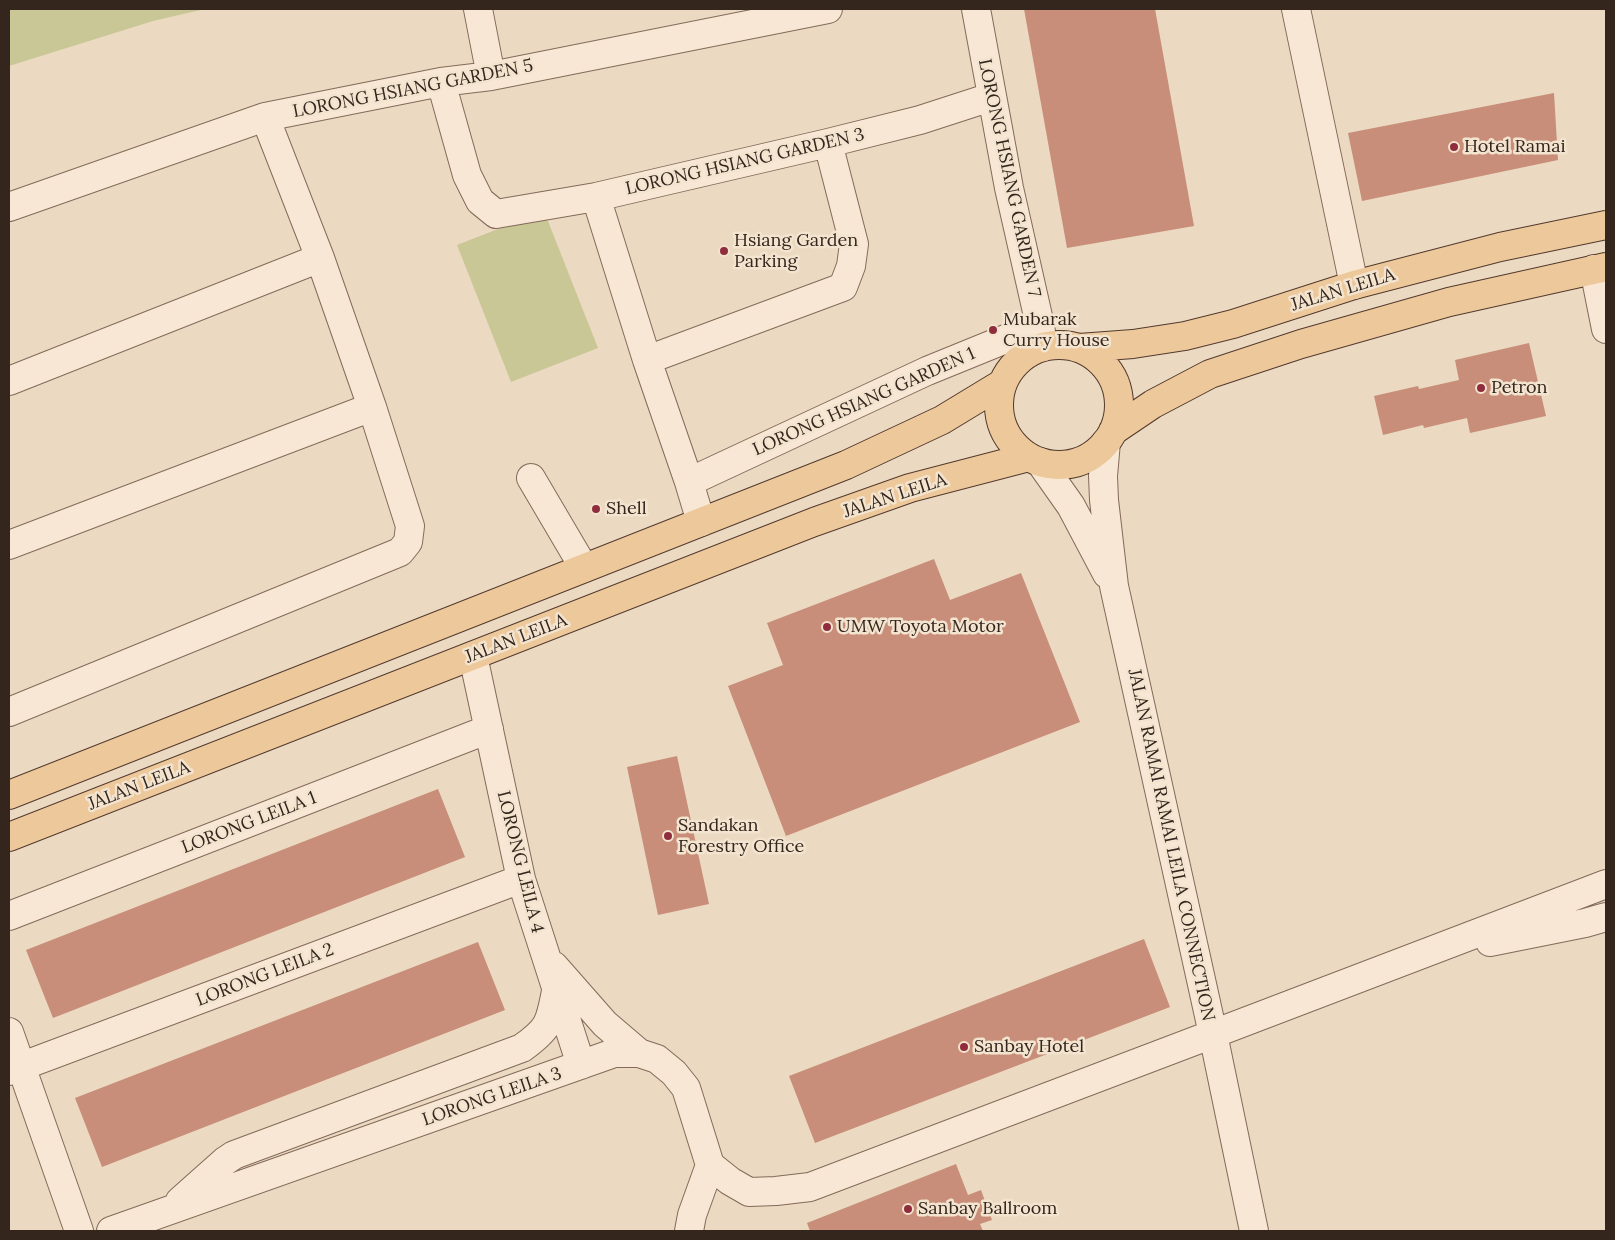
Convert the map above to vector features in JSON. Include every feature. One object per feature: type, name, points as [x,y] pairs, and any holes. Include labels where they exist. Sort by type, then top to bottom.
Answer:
[{"type":"main road","name":"JALAN LEILA","points":[[1079,348],[1133,344],[1185,336],[1233,324],[1354,285],[1500,247],[1606,225]]},
{"type":"main road","points":[[1110,437],[1119,412],[1118,392],[1110,373],[1097,358],[1079,348],[1060,345],[1041,336],[1026,355],[1012,367],[1003,383],[999,400],[1000,416],[1005,432],[1016,446],[1034,459],[1058,465],[1076,462],[1093,455],[1110,437],[1153,404],[1210,374],[1301,344],[1449,302],[1600,268]]},
{"type":"main road","points":[[9,795],[846,465],[942,420],[1003,383]]},
{"type":"main road","name":"JALAN LEILA","points":[[9,837],[814,522],[910,488],[1034,459]]},
{"type":"street","points":[[478,9],[491,76]]},
{"type":"street","name":"LORONG HSIANG GARDEN 5","points":[[9,206],[265,117],[441,82],[491,76],[828,9]]},
{"type":"street","name":"LORONG HSIANG GARDEN 7","points":[[976,9],[1009,188],[1041,336]]},
{"type":"street","points":[[1296,9],[1354,285]]},
{"type":"street","name":"LORONG HSIANG GARDEN 3","points":[[441,82],[467,174],[480,200],[496,214],[596,197],[828,143],[920,120],[991,97]]},
{"type":"street","points":[[9,712],[400,552],[408,542],[410,526],[372,408],[320,258],[265,117]]},
{"type":"street","points":[[646,360],[843,287],[851,266],[854,244],[828,143]]},
{"type":"street","points":[[596,197],[646,360],[690,482],[701,522]]},
{"type":"street","points":[[9,381],[320,258]]},
{"type":"street","points":[[1600,268],[1606,329]]},
{"type":"street","name":"LORONG HSIANG GARDEN 1","points":[[690,482],[927,372],[1041,336]]},
{"type":"street","points":[[9,545],[372,408]]},
{"type":"street","name":"JALAN RAMAI RAMAI LEILA CONNECTION","points":[[710,1164],[730,1182],[749,1192],[810,1187],[1213,1034],[1114,586],[1104,500],[1104,476],[1110,437]]},
{"type":"street","name":"JALAN RAMAI RAMAI LEILA CONNECTION","points":[[1034,459],[1071,506],[1114,586]]},
{"type":"street","points":[[532,478],[584,568]]},
{"type":"street","name":"LORONG LEILA 4","points":[[473,656],[521,879],[581,1065]]},
{"type":"street","name":"LORONG LEILA 1","points":[[9,916],[489,729]]},
{"type":"street","name":"LORONG LEILA 2","points":[[15,1069],[521,879]]},
{"type":"street","points":[[1254,1231],[1213,1034],[1606,884]]},
{"type":"street","points":[[1422,955],[1585,923],[1606,917]]},
{"type":"street","points":[[545,955],[605,1024],[639,1053]]},
{"type":"street","points":[[171,1210],[224,1161],[234,1155],[522,1048],[538,1037],[550,1021],[556,991]]},
{"type":"street","points":[[9,1032],[15,1069],[79,1231]]},
{"type":"street","name":"LORONG LEILA 3","points":[[111,1231],[614,1053],[639,1053],[657,1059],[674,1073],[686,1088],[710,1164]]},
{"type":"street","points":[[689,1231],[692,1215],[710,1164]]},
{"type":"shaded area","points":[[9,9],[205,9],[153,21],[9,66]]},
{"type":"shaded area","points":[[544,211],[598,348],[511,382],[457,245]]},
{"type":"building","points":[[1024,9],[1155,9],[1194,226],[1067,248]]},
{"type":"building","name":"Hotel Ramai","points":[[1554,93],[1558,160],[1362,201],[1348,133]]},
{"type":"building","name":"Petron","points":[[1529,343],[1546,416],[1470,433],[1467,418],[1424,428],[1423,425],[1383,435],[1374,396],[1418,386],[1419,389],[1459,380],[1455,360]]},
{"type":"building","points":[[934,559],[950,600],[1021,573],[1080,722],[786,836],[728,686],[783,665],[767,623]]},
{"type":"building","name":"Sandakan Forestry Office","points":[[677,756],[709,904],[658,915],[627,767]]},
{"type":"building","points":[[438,789],[465,857],[53,1018],[26,950]]},
{"type":"building","name":"Sanbay Hotel","points":[[1144,939],[1170,1007],[815,1143],[789,1076]]},
{"type":"building","points":[[478,942],[505,1010],[102,1167],[75,1098]]},
{"type":"building","name":"Sanbay Ballroom","points":[[956,1164],[968,1195],[981,1190],[992,1220],[980,1224],[983,1231],[810,1231],[807,1223]]},
{"type":"place","name":"Hotel Ramai","points":[[1454,147]]},
{"type":"place","name":"Hsiang Garden Parking","points":[[724,251]]},
{"type":"place","name":"Mubarak Curry House","points":[[993,330]]},
{"type":"place","name":"Petron","points":[[1481,388]]},
{"type":"place","name":"Shell","points":[[596,509]]},
{"type":"place","name":"UMW Toyota Motor","points":[[827,627]]},
{"type":"place","name":"Sandakan Forestry Office","points":[[668,836]]},
{"type":"place","name":"Sanbay Hotel","points":[[964,1047]]},
{"type":"place","name":"Sanbay Ballroom","points":[[908,1209]]}]
